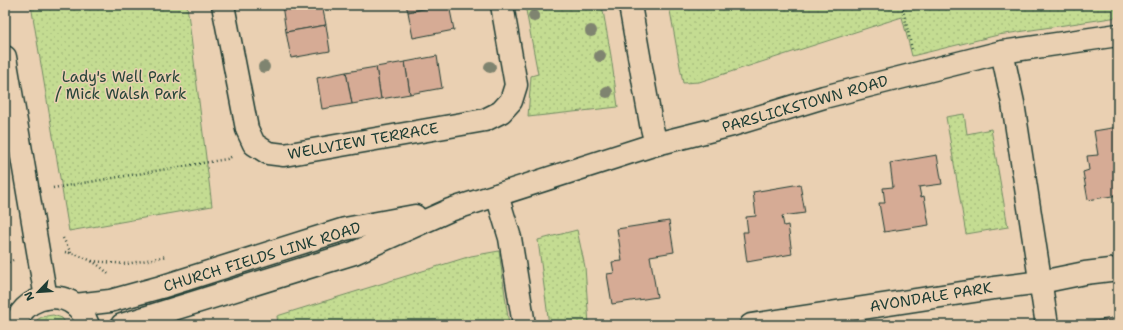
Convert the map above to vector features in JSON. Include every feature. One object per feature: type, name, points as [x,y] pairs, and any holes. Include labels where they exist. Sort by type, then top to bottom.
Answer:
[{"type":"street","points":[[223,5],[247,129],[254,144]]},
{"type":"street","name":"WELLVIEW TERRACE","points":[[254,144],[268,153],[284,155],[485,120],[501,112],[512,101],[516,85],[502,5]]},
{"type":"street","points":[[630,5],[656,144]]},
{"type":"street","name":"PARSLICKSTOWN ROAD","points":[[497,195],[656,144],[732,125],[824,97],[1002,52],[1118,35]]},
{"type":"street","points":[[1002,52],[1013,103],[1047,325]]},
{"type":"street","points":[[5,57],[46,298]]},
{"type":"street","points":[[497,195],[510,238],[524,325]]},
{"type":"street","name":"CHURCH FIELDS LINK ROAD","points":[[122,325],[354,253],[450,210],[497,195]]},
{"type":"street","name":"CHURCH FIELDS LINK ROAD","points":[[75,305],[110,301],[137,294],[345,229],[450,210]]},
{"type":"street","name":"AVONDALE PARK","points":[[751,325],[1041,282],[1118,268]]},
{"type":"street","points":[[15,324],[23,311],[31,303],[42,298],[53,297],[65,299],[75,305],[83,313],[88,325]]},
{"type":"path","points":[[902,5],[919,73]]},
{"type":"path","points":[[48,189],[227,159],[254,144]]},
{"type":"path","points":[[71,253],[92,261],[110,276]]},
{"type":"green space","name":"Lady's Well Park / Mick Walsh Park","points":[[31,5],[187,5],[212,206],[69,231]]},
{"type":"green space","points":[[525,5],[602,5],[618,107],[528,117],[531,76],[538,74]]},
{"type":"green space","points":[[669,5],[1118,5],[1118,17],[998,35],[912,56],[902,17],[699,82],[683,83]]},
{"type":"green space","points":[[964,114],[967,134],[991,129],[1008,227],[966,234],[946,117]]},
{"type":"green space","points":[[577,230],[585,267],[589,325],[549,325],[538,240]]},
{"type":"green space","points":[[499,251],[509,325],[278,325],[277,316],[471,256]]},
{"type":"green space","points":[[53,315],[62,318],[67,325],[33,325],[44,316]]},
{"type":"building","points":[[282,5],[322,5],[326,25],[286,32]]},
{"type":"building","points":[[406,5],[445,5],[408,12]]},
{"type":"building","points":[[449,5],[454,30],[413,38],[408,12]]},
{"type":"building","points":[[326,25],[330,51],[291,58],[286,32]]},
{"type":"building","points":[[437,56],[442,88],[410,94],[405,62]]},
{"type":"building","points":[[405,62],[410,94],[381,99],[376,67]]},
{"type":"building","points":[[376,67],[381,99],[352,104],[346,72]]},
{"type":"building","points":[[346,72],[352,104],[322,109],[317,78]]},
{"type":"building","points":[[1118,127],[1118,195],[1088,200],[1083,172],[1089,170],[1087,156],[1098,155],[1094,131]]},
{"type":"building","points":[[937,155],[942,184],[919,187],[921,197],[924,196],[929,225],[884,232],[879,203],[885,203],[883,188],[893,187],[890,163]]},
{"type":"building","points":[[800,184],[805,213],[782,216],[784,226],[788,225],[792,254],[747,262],[743,232],[748,232],[746,217],[756,216],[753,192]]},
{"type":"building","points":[[669,221],[674,252],[650,256],[657,297],[612,304],[607,274],[614,273],[612,262],[622,261],[617,229]]},
{"type":"building","points":[[1118,317],[1118,325],[1083,325],[1083,323]]}]
